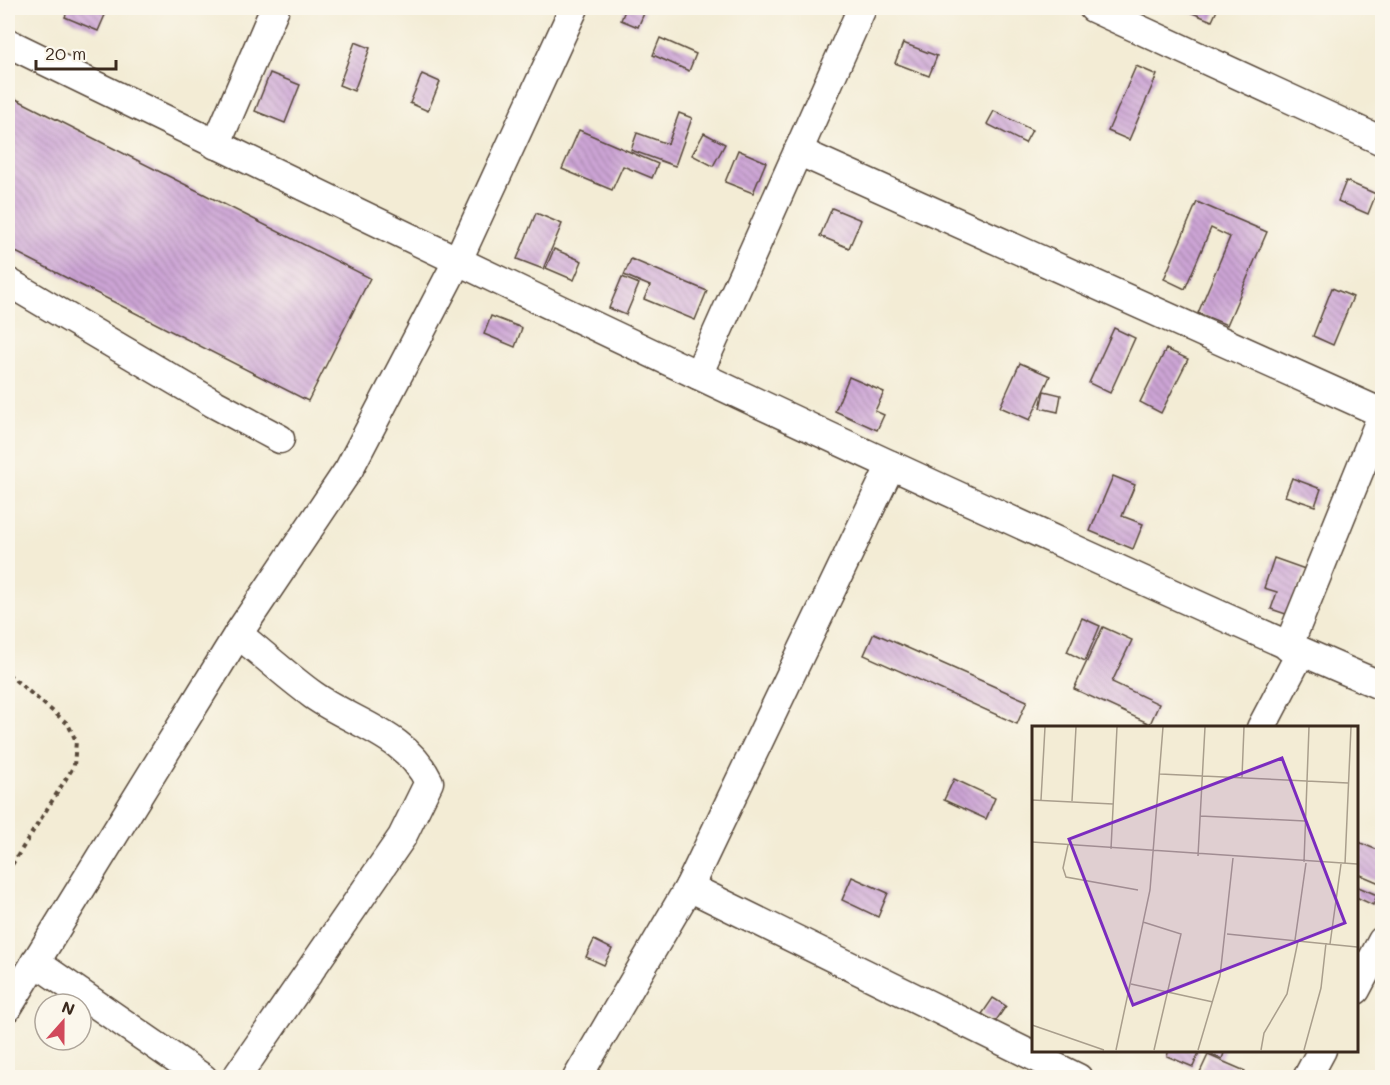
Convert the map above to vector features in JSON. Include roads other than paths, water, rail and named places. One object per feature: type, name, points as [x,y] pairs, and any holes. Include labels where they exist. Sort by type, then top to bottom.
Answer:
[{"type":"street","points":[[216,145],[275,8]]},
{"type":"street","points":[[8,1007],[238,634],[349,470],[458,262],[574,8]]},
{"type":"street","points":[[698,375],[862,8]]},
{"type":"street","points":[[1093,8],[1122,14],[1383,141]]},
{"type":"street","points":[[8,43],[458,262],[698,375],[1295,650],[1383,686]]},
{"type":"street","points":[[798,151],[1383,414],[1295,650],[1262,726]]},
{"type":"street","points":[[8,282],[213,403],[280,439]]},
{"type":"street","points":[[577,1077],[689,887],[891,465]]},
{"type":"street","points":[[236,1077],[402,837],[429,782],[420,764],[390,737],[315,696],[238,634]]},
{"type":"street","points":[[689,887],[1032,1046]]},
{"type":"street","points":[[1357,988],[1383,941]]},
{"type":"street","points":[[35,962],[203,1077]]},
{"type":"street","points":[[1044,1052],[1074,1066]]},
{"type":"street","points":[[1307,1077],[1321,1052]]}]
